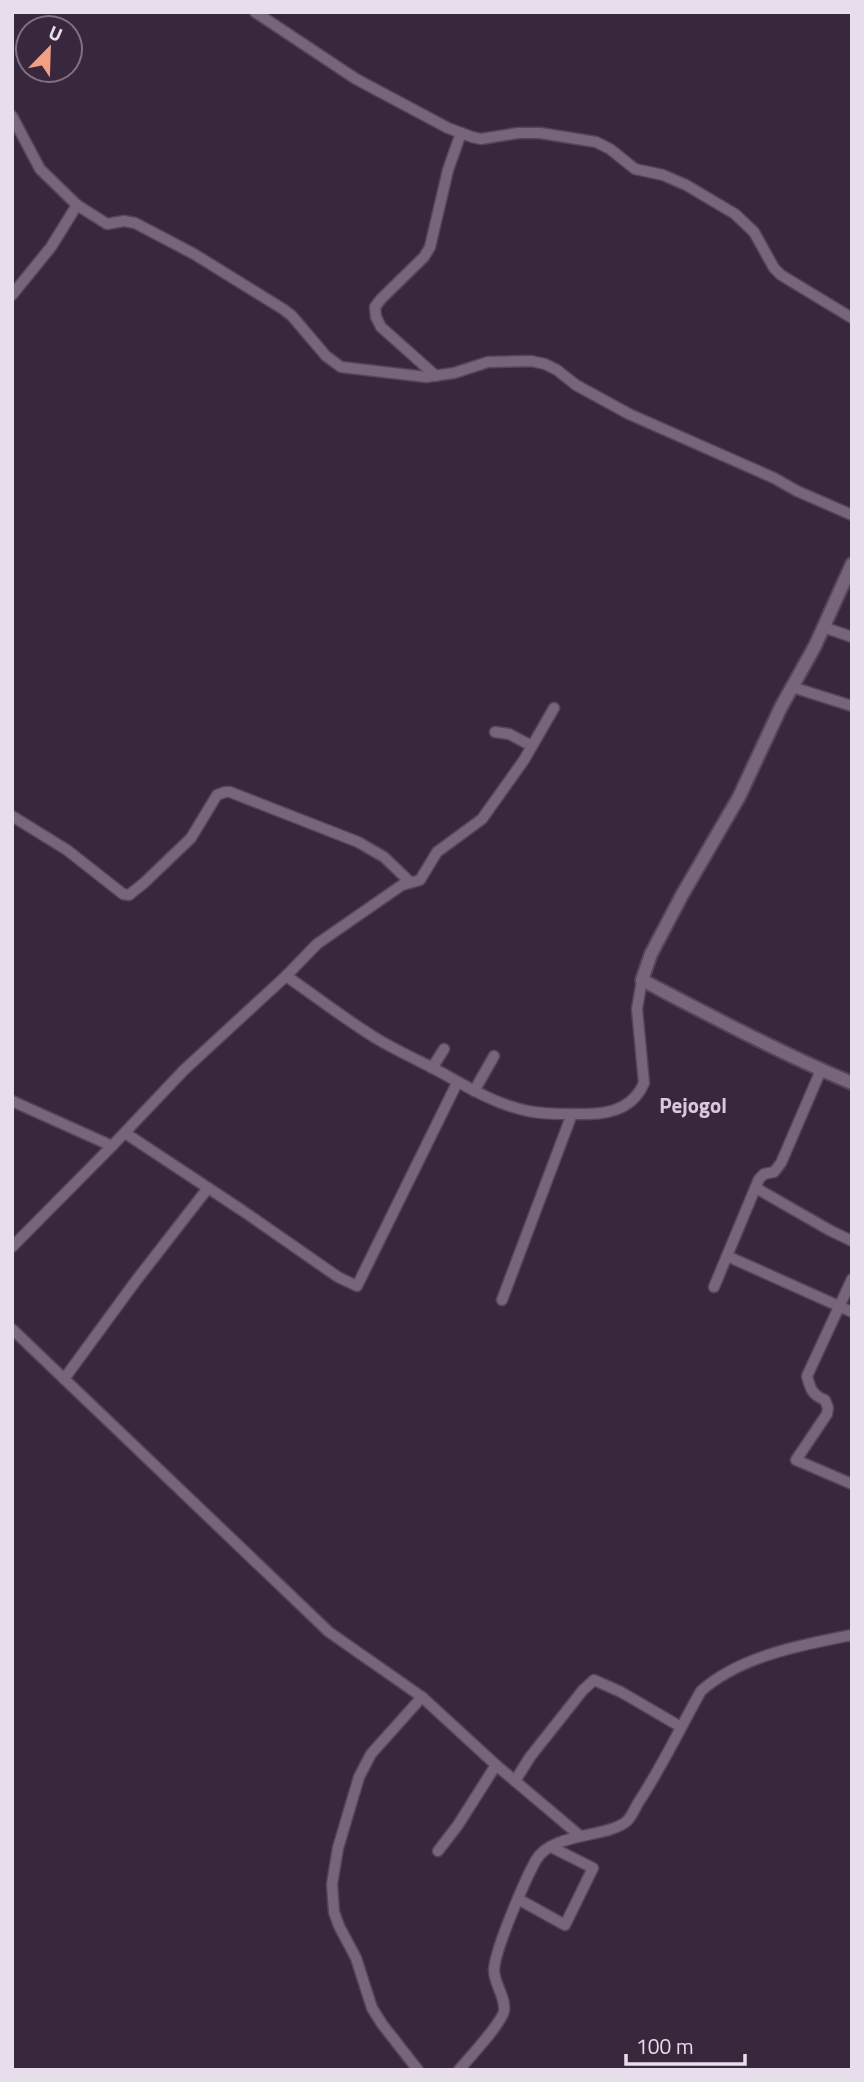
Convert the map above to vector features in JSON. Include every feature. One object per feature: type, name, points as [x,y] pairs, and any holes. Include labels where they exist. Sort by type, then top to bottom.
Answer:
[{"type":"street","points":[[255,12],[356,79],[461,133],[481,139],[518,133],[540,133],[596,142],[610,149],[635,169],[663,175],[686,186],[735,214],[754,232],[774,268],[781,275],[852,318]]},
{"type":"street","points":[[12,116],[40,169],[77,205],[107,224],[124,221],[140,225],[194,254],[283,309],[337,365],[426,377],[454,373],[488,362],[531,361],[545,364],[576,385],[629,414],[852,515]]},
{"type":"street","points":[[436,376],[381,327],[375,307],[424,257],[430,247],[448,170],[461,133]]},
{"type":"street","points":[[12,295],[51,247],[77,205]]},
{"type":"street","points":[[286,976],[377,1039],[495,1101],[525,1111],[545,1114],[612,1111],[631,1102],[644,1083],[637,1009],[642,980],[651,954],[739,797],[852,564]]},
{"type":"street","points":[[823,627],[852,637]]},
{"type":"street","points":[[792,687],[852,706]]},
{"type":"street","points":[[12,1247],[184,1070],[317,944],[402,885],[421,878],[441,848],[482,819],[499,798],[554,708]]},
{"type":"street","points":[[495,732],[509,734],[532,746]]},
{"type":"street","points":[[12,816],[54,840],[123,894],[129,895],[191,838],[214,798],[225,792],[261,803],[358,842],[384,857],[410,881]]},
{"type":"street","points":[[642,980],[701,1012],[852,1083]]},
{"type":"street","points":[[432,1068],[444,1049]]},
{"type":"street","points":[[474,1091],[494,1056]]},
{"type":"street","points":[[714,1287],[760,1177],[774,1172],[781,1163],[821,1070]]},
{"type":"street","points":[[125,1133],[338,1277],[358,1286],[457,1083]]},
{"type":"street","points":[[12,1101],[112,1146]]},
{"type":"street","points":[[502,1300],[572,1114]]},
{"type":"street","points":[[64,1379],[208,1188]]},
{"type":"street","points":[[756,1188],[852,1241]]},
{"type":"street","points":[[727,1256],[852,1312]]},
{"type":"street","points":[[852,1279],[807,1376],[810,1388],[816,1396],[825,1400],[827,1415],[796,1460],[852,1484]]},
{"type":"street","points":[[12,1329],[329,1632],[422,1697],[515,1782],[579,1835]]},
{"type":"street","points":[[459,2070],[503,2013],[503,2002],[494,1970],[518,1899],[540,1853],[579,1835],[608,1829],[627,1820],[647,1790],[701,1691],[712,1681],[732,1670],[798,1646],[852,1636]]},
{"type":"street","points":[[515,1782],[530,1757],[575,1699],[594,1680],[621,1692],[681,1727]]},
{"type":"street","points":[[418,2070],[372,2008],[356,1958],[334,1912],[332,1884],[338,1848],[359,1777],[371,1754],[422,1697]]},
{"type":"street","points":[[438,1851],[496,1765]]},
{"type":"street","points":[[518,1899],[565,1925],[593,1868],[551,1847]]},
{"type":"district","name":"Pejogol","points":[[693,1105]]}]
